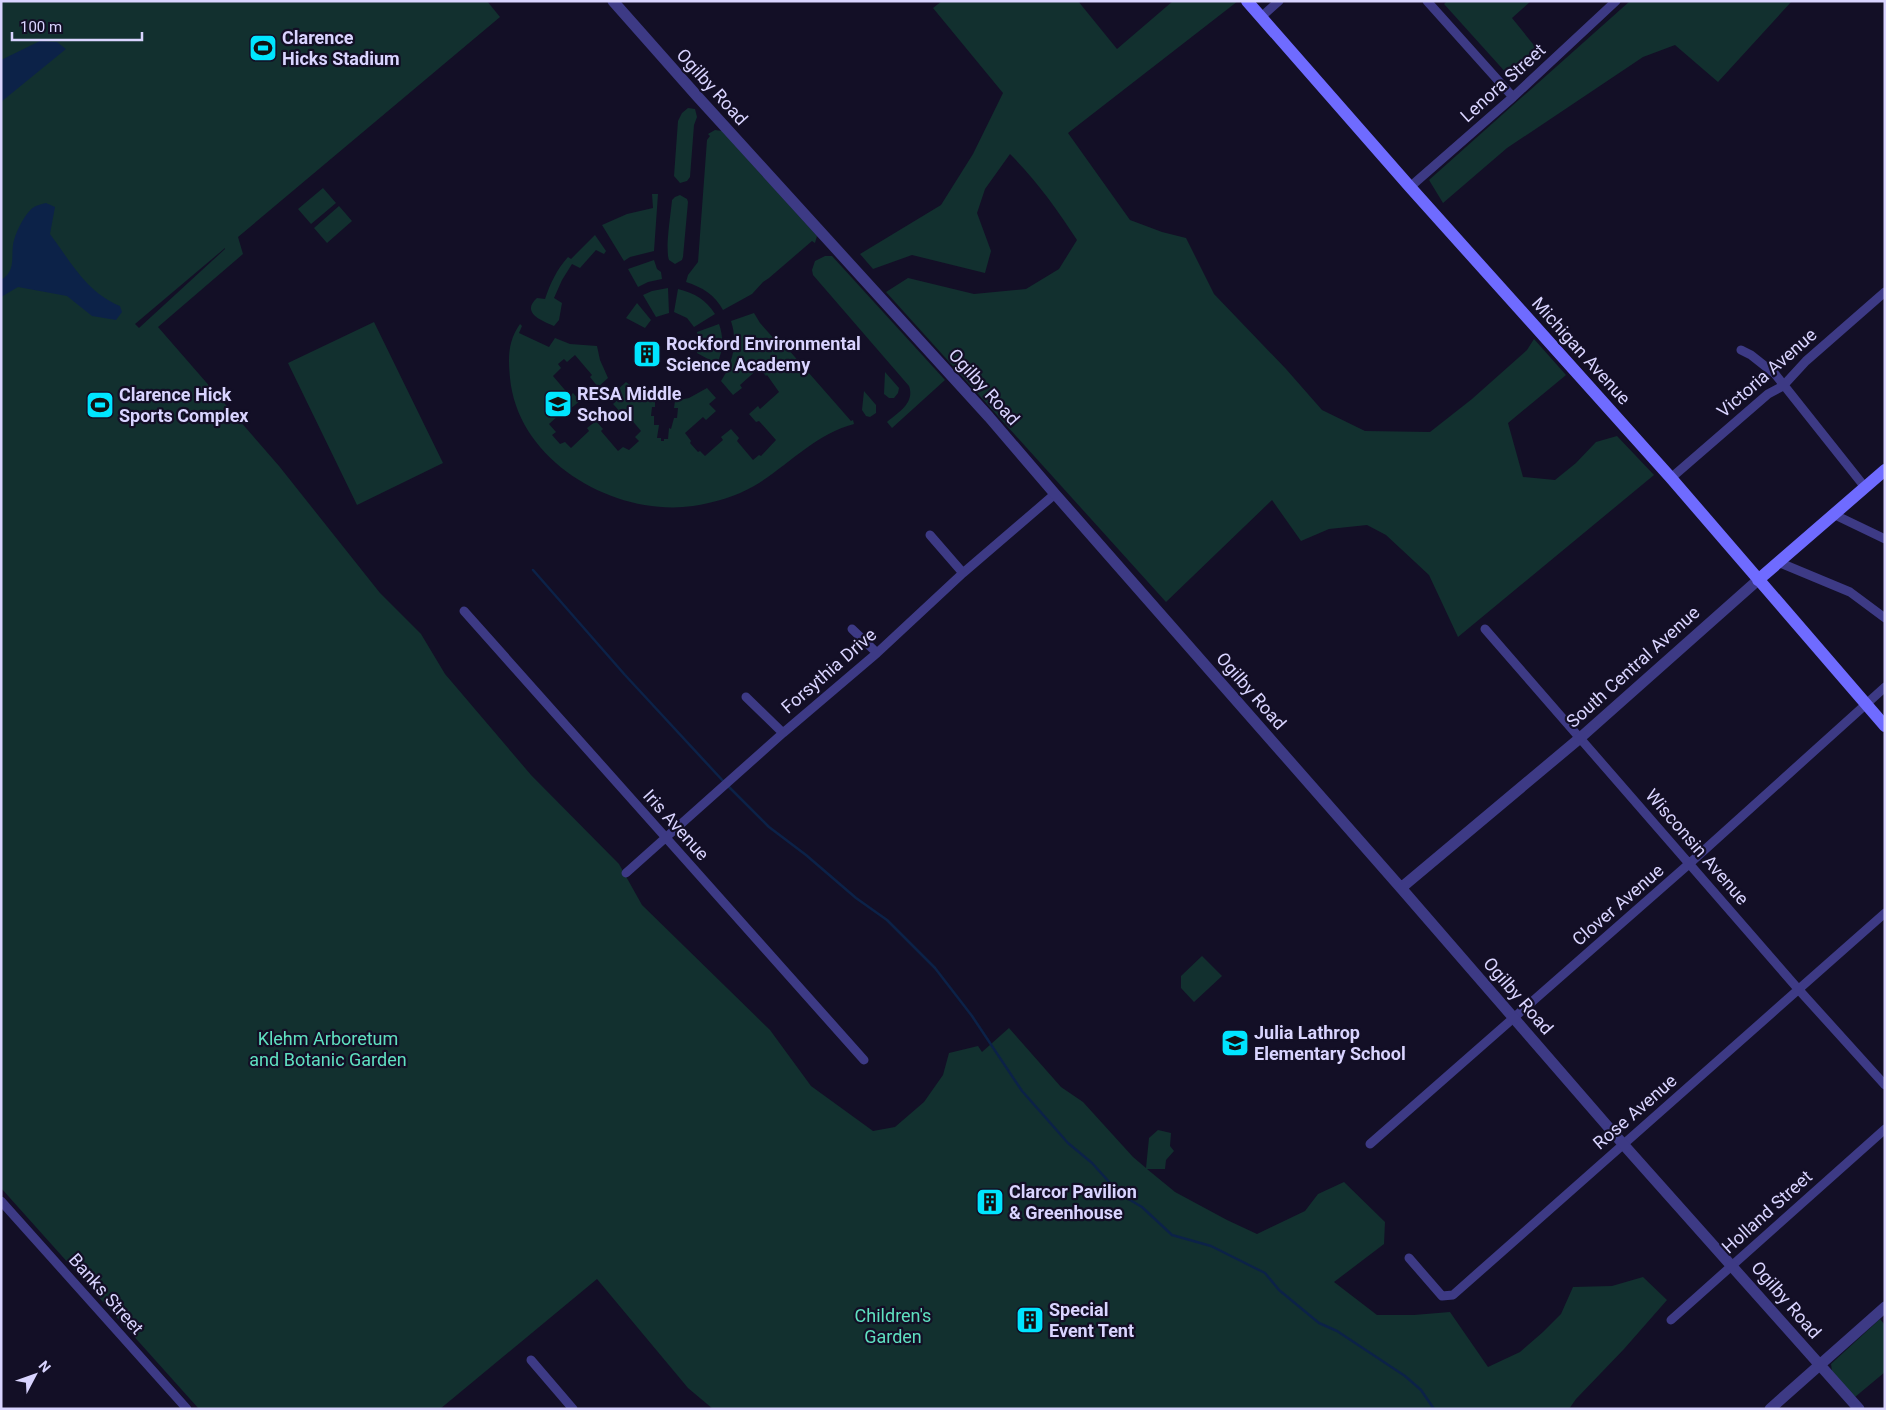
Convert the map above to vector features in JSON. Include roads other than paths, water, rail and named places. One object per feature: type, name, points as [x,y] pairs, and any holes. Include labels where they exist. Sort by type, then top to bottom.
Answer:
[{"type":"main road","name":"Michigan Avenue","points":[[1247,1],[1410,187],[1671,478],[1885,726]]},
{"type":"main road","name":"South Central Avenue","points":[[1758,580],[1864,486],[1885,470]]},
{"type":"street","name":"Ogilby Road","points":[[613,1],[706,107],[989,417],[1623,1144],[1859,1409]]},
{"type":"street","points":[[1261,17],[1279,1]]},
{"type":"street","points":[[1427,1],[1513,97]]},
{"type":"street","name":"Lenora Street","points":[[1410,187],[1513,97],[1616,1]]},
{"type":"street","name":"Victoria Avenue","points":[[1671,478],[1768,394],[1783,386],[1806,361],[1885,292]]},
{"type":"street","points":[[1741,350],[1751,355],[1775,374],[1864,486]]},
{"type":"street","name":"Forsythia Drive","points":[[626,873],[876,653],[963,573],[1055,494]]},
{"type":"street","points":[[1833,514],[1885,539]]},
{"type":"street","points":[[930,535],[963,573]]},
{"type":"street","points":[[1778,562],[1850,592],[1885,618]]},
{"type":"street","name":"South Central Avenue","points":[[1401,888],[1580,738],[1758,580]]},
{"type":"street","name":"Iris Avenue","points":[[464,611],[864,1060]]},
{"type":"street","points":[[852,629],[876,653]]},
{"type":"street","name":"Wisconsin Avenue","points":[[1485,629],[1798,990],[1885,1085]]},
{"type":"street","name":"Clover Avenue","points":[[1370,1144],[1690,864],[1885,687]]},
{"type":"street","points":[[746,697],[783,733]]},
{"type":"street","name":"Rose Avenue","points":[[1409,1258],[1442,1296],[1453,1295],[1885,913]]},
{"type":"street","name":"Holland Street","points":[[1671,1320],[1885,1129]]},
{"type":"street","name":"Banks Street","points":[[1,1201],[187,1409]]},
{"type":"street","points":[[1770,1409],[1885,1307]]},
{"type":"street","points":[[531,1360],[571,1408]]},
{"type":"water","points":[[40,41],[57,42],[66,49],[1,102],[1,60]]},
{"type":"water","points":[[46,203],[55,207],[50,234],[88,284],[108,300],[120,306],[122,312],[116,320],[92,316],[67,296],[18,287],[1,297],[1,280],[9,273],[11,268],[13,245],[18,229],[24,218],[34,207]]},
{"type":"waterway","points":[[533,570],[625,675],[724,782]]},
{"type":"waterway","points":[[728,786],[769,827],[806,855],[856,898],[887,920],[935,968],[972,1016],[1022,1091],[1068,1143],[1092,1163],[1120,1194],[1142,1207],[1172,1235],[1211,1246],[1265,1273],[1279,1290],[1319,1323],[1337,1331],[1405,1376],[1421,1390],[1434,1409]]},
{"type":"place","name":"Clarence Hicks Stadium","points":[[263,48]]},
{"type":"place","name":"Rockford Environmental Science Academy","points":[[647,354]]},
{"type":"place","name":"RESA Middle School","points":[[558,404]]},
{"type":"place","name":"Clarence Hick Sports Complex","points":[[100,405]]},
{"type":"place","name":"Julia Lathrop Elementary School","points":[[1235,1043]]},
{"type":"place","name":"Clarcor Pavilion & Greenhouse","points":[[990,1202]]},
{"type":"place","name":"Special Event Tent","points":[[1030,1320]]},
{"type":"park label","name":"Klehm Arboretum and Botanic Garden","points":[[328,1049]]},
{"type":"park label","name":"Children's Garden","points":[[893,1326]]}]
